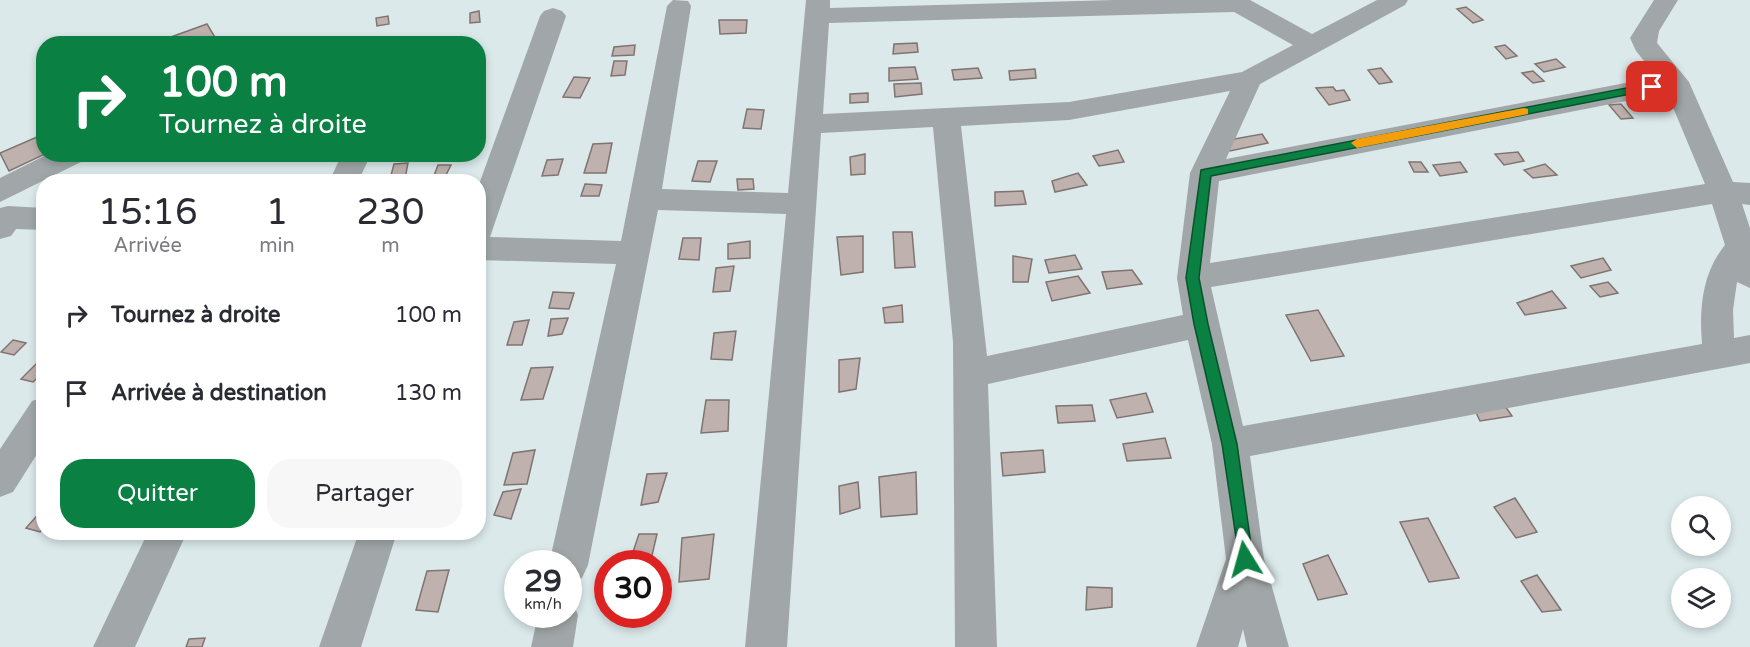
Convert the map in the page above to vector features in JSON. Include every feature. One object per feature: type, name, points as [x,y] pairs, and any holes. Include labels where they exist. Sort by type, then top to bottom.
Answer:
[{"type":"street","points":[[808,124],[1069,111],[1249,79],[1396,0]]},
{"type":"street","points":[[1666,0],[1643,38],[1653,57],[1676,82],[1736,193]]},
{"type":"street","points":[[766,647],[818,8],[1239,4],[1312,45]]},
{"type":"street","points":[[571,550],[645,199],[680,6]]},
{"type":"street","points":[[486,208],[553,16]]},
{"type":"street","points":[[1249,79],[1205,173],[1193,278],[1201,324],[1230,444],[1245,559],[1268,647]]},
{"type":"street","points":[[1205,173],[1676,82]]},
{"type":"street","points":[[946,118],[970,342],[976,647]]},
{"type":"street","points":[[1230,444],[1733,345],[1726,266],[1745,261],[1736,193],[1719,153],[1726,135]]},
{"type":"street","points":[[0,191],[57,162]]},
{"type":"street","points":[[1193,278],[1736,193],[1750,179]]},
{"type":"street","points":[[645,199],[801,204]]},
{"type":"street","points":[[0,228],[8,217],[36,219]]},
{"type":"street","points":[[486,248],[633,253]]},
{"type":"street","points":[[970,374],[1201,324]]},
{"type":"street","points":[[0,480],[36,424]]},
{"type":"street","points":[[114,647],[164,540]]},
{"type":"street","points":[[340,647],[375,540]]},
{"type":"street","points":[[1217,647],[1245,559]]},
{"type":"street","points":[[552,647],[556,628]]},
{"type":"building","points":[[1466,7],[1483,20],[1473,23],[1457,9]]},
{"type":"building","points":[[479,11],[480,22],[470,23],[470,13]]},
{"type":"building","points":[[388,16],[389,24],[377,26],[376,18]]},
{"type":"building","points":[[719,20],[747,20],[746,33],[720,34]]},
{"type":"building","points":[[207,24],[214,36],[174,36]]},
{"type":"building","points":[[917,43],[918,52],[893,54],[894,44]]},
{"type":"building","points":[[635,45],[634,55],[612,56],[614,47]]},
{"type":"building","points":[[1505,45],[1517,56],[1506,59],[1495,47]]},
{"type":"building","points":[[1556,59],[1565,67],[1544,72],[1535,64]]},
{"type":"building","points":[[614,61],[627,61],[625,75],[611,76]]},
{"type":"building","points":[[915,67],[918,79],[889,81],[889,68]]},
{"type":"building","points":[[978,68],[982,78],[954,80],[952,70]]},
{"type":"building","points":[[1381,68],[1392,82],[1379,84],[1368,70]]},
{"type":"building","points":[[1035,69],[1036,78],[1010,80],[1009,71]]},
{"type":"building","points":[[1533,71],[1544,81],[1533,83],[1522,73]]},
{"type":"building","points":[[574,77],[590,78],[580,98],[563,97]]},
{"type":"building","points":[[921,83],[922,94],[895,97],[894,84]]},
{"type":"building","points":[[1333,87],[1336,91],[1344,90],[1350,100],[1329,105],[1316,88]]},
{"type":"building","points":[[868,93],[868,102],[850,103],[850,94]]},
{"type":"building","points":[[1621,104],[1633,118],[1621,119],[1609,105]]},
{"type":"building","points":[[747,109],[764,110],[761,129],[743,128]]},
{"type":"building","points":[[1262,134],[1268,143],[1230,151],[1223,141]]},
{"type":"building","points":[[36,137],[36,158],[9,171],[0,153]]},
{"type":"building","points":[[612,143],[606,173],[584,173],[593,144]]},
{"type":"building","points":[[1118,150],[1124,162],[1099,166],[1093,156]]},
{"type":"building","points":[[1518,152],[1524,161],[1504,165],[1495,154]]},
{"type":"building","points":[[865,154],[865,174],[851,175],[850,157]]},
{"type":"building","points":[[563,159],[558,175],[542,176],[547,160]]},
{"type":"building","points":[[698,161],[717,161],[710,182],[692,181]]},
{"type":"building","points":[[1409,162],[1421,162],[1428,172],[1414,172]]},
{"type":"building","points":[[1460,162],[1467,172],[1440,176],[1433,165]]},
{"type":"building","points":[[408,163],[406,174],[391,174],[394,164]]},
{"type":"building","points":[[1545,164],[1557,175],[1533,178],[1524,170]]},
{"type":"building","points":[[438,165],[451,165],[446,174],[435,174]]},
{"type":"building","points":[[1078,173],[1087,185],[1055,192],[1052,181]]},
{"type":"building","points":[[737,179],[753,179],[754,189],[738,190]]},
{"type":"building","points":[[585,184],[602,185],[599,196],[581,196]]},
{"type":"building","points":[[1023,191],[1026,204],[995,206],[995,192]]},
{"type":"building","points":[[893,232],[912,232],[915,267],[895,268]]},
{"type":"building","points":[[863,236],[863,272],[841,275],[837,237]]},
{"type":"building","points":[[683,238],[701,238],[699,260],[679,259]]},
{"type":"building","points":[[750,241],[750,258],[728,259],[728,244]]},
{"type":"building","points":[[1075,255],[1082,269],[1049,273],[1045,260]]},
{"type":"building","points":[[1013,256],[1032,259],[1028,282],[1013,282]]},
{"type":"building","points":[[1603,258],[1611,270],[1581,278],[1571,266]]},
{"type":"building","points":[[734,266],[730,291],[713,292],[716,268]]},
{"type":"building","points":[[1132,270],[1142,284],[1107,289],[1102,272]]},
{"type":"building","points":[[1078,276],[1090,293],[1052,301],[1046,282]]},
{"type":"building","points":[[1608,282],[1618,293],[1600,297],[1590,286]]},
{"type":"building","points":[[1552,291],[1566,308],[1525,315],[1517,303]]},
{"type":"building","points":[[553,292],[574,293],[569,309],[549,308]]},
{"type":"building","points":[[902,305],[903,322],[885,323],[883,308]]},
{"type":"building","points":[[1318,310],[1344,356],[1311,361],[1286,315]]},
{"type":"building","points":[[568,318],[562,334],[548,336],[551,319]]},
{"type":"building","points":[[529,320],[522,345],[507,345],[514,322]]},
{"type":"building","points":[[736,331],[732,360],[711,359],[714,333]]},
{"type":"building","points":[[13,340],[26,343],[14,355],[1,352]]},
{"type":"building","points":[[860,358],[856,389],[839,392],[839,360]]},
{"type":"building","points":[[36,364],[36,379],[33,382],[21,379]]},
{"type":"building","points":[[553,367],[543,399],[521,400],[531,368]]},
{"type":"building","points":[[1146,393],[1153,412],[1117,418],[1110,400]]},
{"type":"building","points":[[1500,399],[1512,416],[1480,421],[1473,406]]},
{"type":"building","points":[[706,400],[729,400],[728,431],[701,433]]},
{"type":"building","points":[[1092,405],[1095,421],[1058,423],[1056,406]]},
{"type":"building","points":[[1165,438],[1171,458],[1127,461],[1123,444]]},
{"type":"building","points":[[535,450],[527,484],[504,485],[513,453]]},
{"type":"building","points":[[1043,450],[1045,472],[1003,476],[1001,453]]},
{"type":"building","points":[[916,472],[917,514],[881,517],[879,477]]},
{"type":"building","points":[[667,473],[658,502],[641,505],[647,474]]},
{"type":"building","points":[[858,482],[860,508],[840,514],[839,486]]},
{"type":"building","points":[[521,489],[511,519],[494,515],[503,492]]},
{"type":"building","points":[[1515,498],[1537,532],[1516,538],[1494,507]]},
{"type":"building","points":[[36,517],[36,531],[26,528]]},
{"type":"building","points":[[1428,518],[1459,578],[1429,582],[1400,522]]},
{"type":"building","points":[[639,534],[657,534],[653,550],[634,550]]},
{"type":"building","points":[[714,534],[709,579],[679,582],[682,538]]},
{"type":"building","points":[[1328,555],[1347,594],[1318,600],[1303,564]]},
{"type":"building","points":[[449,570],[438,612],[416,610],[427,571]]},
{"type":"building","points":[[1537,575],[1561,610],[1542,612],[1521,581]]},
{"type":"building","points":[[1087,587],[1112,588],[1112,607],[1086,610]]},
{"type":"building","points":[[205,638],[202,647],[186,647],[189,639]]},
{"type":"slow traffic","points":[[1357,143],[1524,111]]},
{"type":"route","points":[[1245,559],[1230,444],[1201,324],[1193,278],[1205,173],[1652,87]]}]
